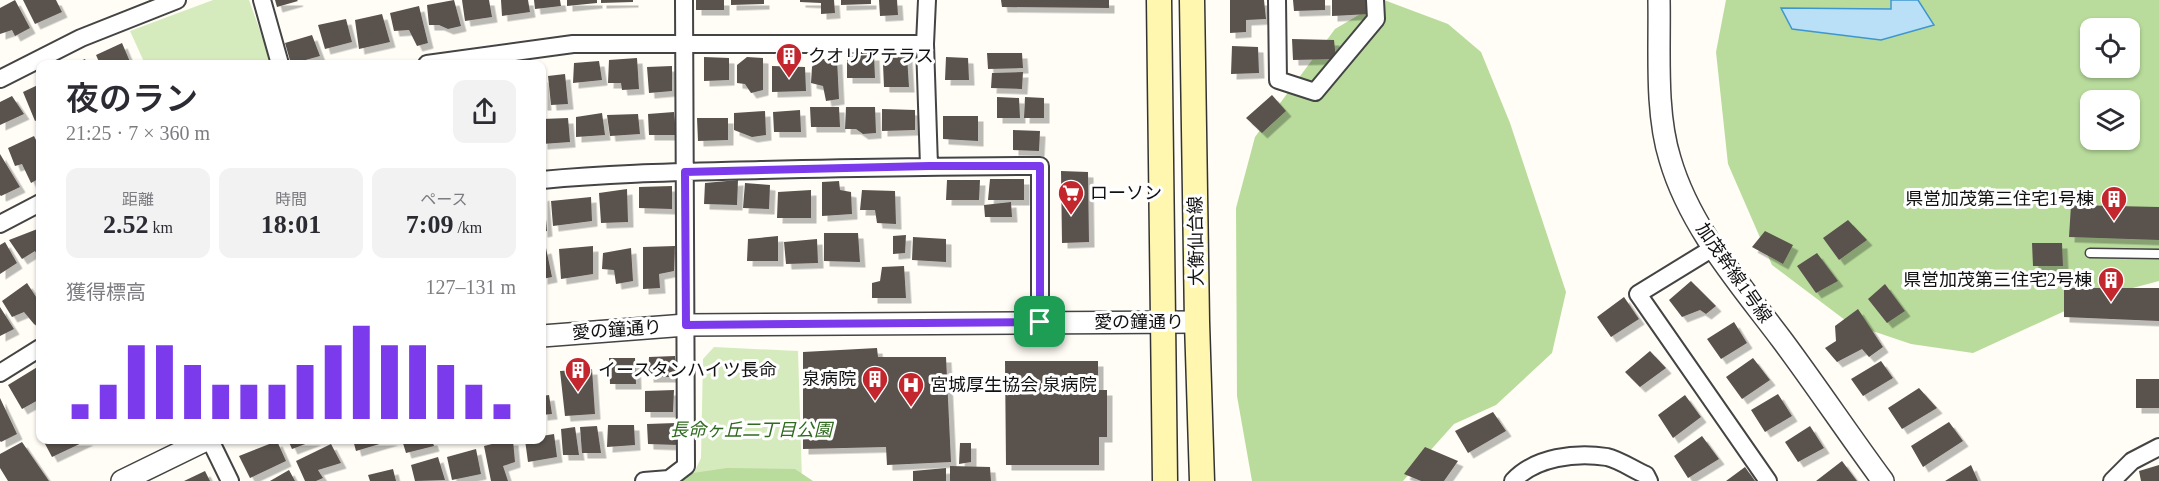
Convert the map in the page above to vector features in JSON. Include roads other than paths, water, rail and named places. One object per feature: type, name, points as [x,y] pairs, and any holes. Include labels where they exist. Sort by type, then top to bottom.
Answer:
[{"type":"main road","name":"大衡仙台線","points":[[1158,0],[1165,481]]},
{"type":"main road","name":"大衡仙台線","points":[[1192,0],[1202,481]]},
{"type":"street","points":[[38,60],[81,38],[177,0]]},
{"type":"street","points":[[262,0],[279,60]]},
{"type":"street","points":[[644,481],[669,479],[686,465],[684,0]]},
{"type":"street","points":[[927,0],[925,44],[929,166]]},
{"type":"street","points":[[1277,0],[1278,80],[1315,93],[1376,19],[1375,0]]},
{"type":"street","name":"加茂幹線1号線","points":[[1659,0],[1660,94],[1669,158],[1680,187],[1713,248],[1883,481]]},
{"type":"street","points":[[456,60],[573,44],[925,44]]},
{"type":"street","points":[[0,79],[36,61]]},
{"type":"street","points":[[546,180],[592,175],[685,172],[929,166],[1040,166],[1040,322]]},
{"type":"street","points":[[0,224],[36,205]]},
{"type":"street","points":[[1713,248],[1638,294],[1768,481]]},
{"type":"street","name":"愛の鐘通り","points":[[546,336],[686,325],[1197,322]]},
{"type":"street","points":[[0,373],[36,350]]},
{"type":"street","points":[[122,481],[200,444]]},
{"type":"street","points":[[210,444],[230,481]]},
{"type":"street","points":[[2112,481],[2132,461],[2159,447]]},
{"type":"street","points":[[1513,481],[1520,473],[1557,456],[1608,458],[1646,476],[1649,481]]},
{"type":"lane","points":[[2090,253],[2159,254]]},
{"type":"water","points":[[1891,0],[1918,0],[1934,25],[1881,40],[1792,29],[1781,8],[1891,9]]},
{"type":"place","name":"クオリアテラス","points":[[789,79]]},
{"type":"place","name":"ローソン","points":[[1071,216]]},
{"type":"place","name":"県営加茂第三住宅1号棟","points":[[2114,222]]},
{"type":"place","name":"県営加茂第三住宅2号棟","points":[[2111,303]]},
{"type":"place","name":"イースタンハイツ長命","points":[[578,393]]},
{"type":"place","name":"泉病院","points":[[875,402]]},
{"type":"place","name":"宮城厚生協会 泉病院","points":[[911,408]]},
{"type":"park label","name":"長命ヶ丘二丁目公園","points":[[751,430]]}]
